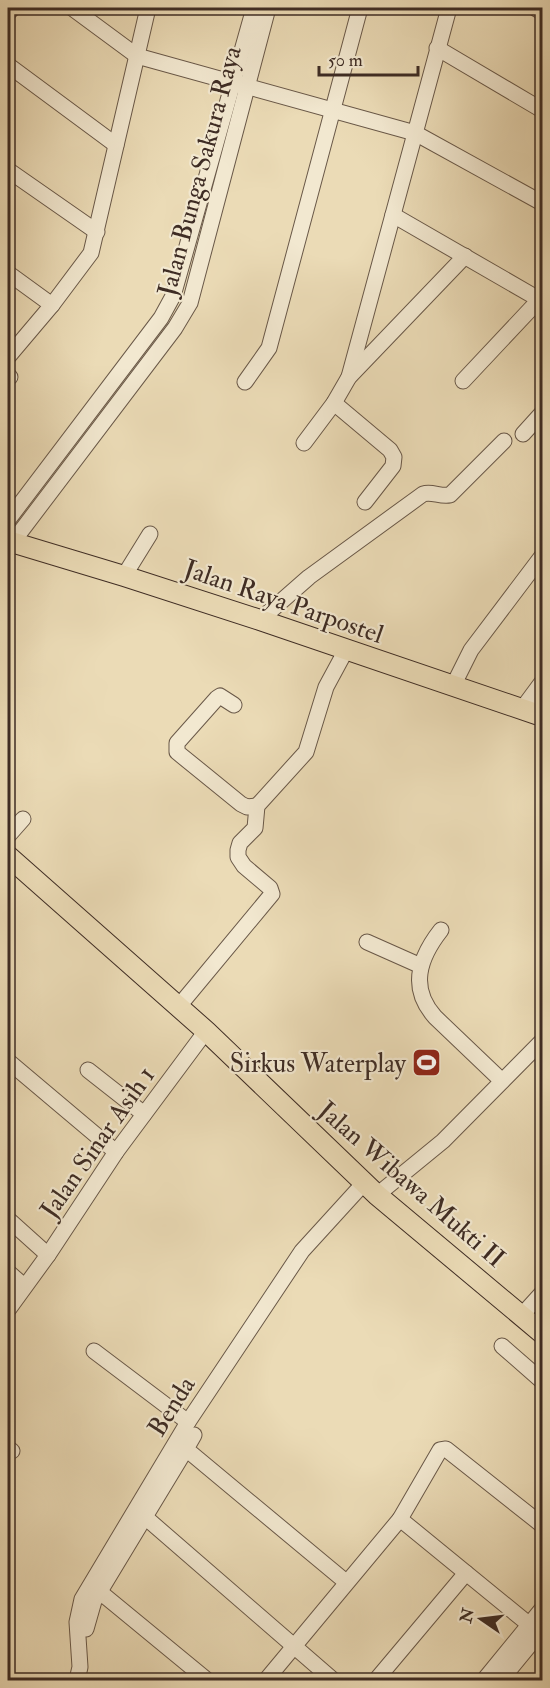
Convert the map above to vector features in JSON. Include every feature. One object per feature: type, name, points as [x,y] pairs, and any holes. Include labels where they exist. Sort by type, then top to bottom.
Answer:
[{"type":"main road","name":"Jalan Raya Parpostel","points":[[10,542],[260,620],[543,716]]},
{"type":"main road","name":"Jalan Wibawa Mukti II","points":[[8,856],[206,1031],[416,1230],[543,1333]]},
{"type":"street","points":[[8,13],[14,8]]},
{"type":"street","points":[[72,8],[137,56],[415,133],[543,203]]},
{"type":"street","points":[[8,357],[52,305],[91,253],[148,8]]},
{"type":"street","name":"Jalan Bunga Sakura Raya","points":[[10,542],[175,328],[190,303],[241,84],[254,8]]},
{"type":"street","name":"Jalan Bunga Sakura Raya","points":[[8,520],[161,318],[173,296],[241,84],[268,8]]},
{"type":"street","points":[[245,382],[269,348],[360,8]]},
{"type":"street","points":[[349,377],[449,8]]},
{"type":"street","points":[[535,8],[543,12]]},
{"type":"street","points":[[437,48],[543,110]]},
{"type":"street","points":[[8,64],[116,145]]},
{"type":"street","points":[[8,170],[97,232]]},
{"type":"street","points":[[393,214],[541,300],[463,381]]},
{"type":"street","points":[[304,443],[334,403],[349,377],[465,256]]},
{"type":"street","points":[[8,273],[52,305]]},
{"type":"street","points":[[161,318],[175,328]]},
{"type":"street","points":[[334,403],[390,450],[394,457],[393,466],[365,502]]},
{"type":"street","points":[[523,434],[543,413]]},
{"type":"street","points":[[78,429],[92,438]]},
{"type":"street","points":[[260,620],[309,577],[423,494],[427,492],[444,496],[454,492],[504,441]]},
{"type":"street","points":[[124,576],[150,534]]},
{"type":"street","points":[[453,686],[471,651],[543,556]]},
{"type":"street","points":[[178,1006],[272,894],[270,888],[244,866],[238,857],[237,850],[240,843],[255,828],[257,806],[306,752],[326,687],[346,650]]},
{"type":"street","points":[[522,709],[543,682]]},
{"type":"street","points":[[234,705],[223,697],[217,698],[177,743],[177,752],[241,804],[248,807],[257,806]]},
{"type":"street","points":[[8,836],[23,819]]},
{"type":"street","points":[[441,930],[430,943],[421,966],[420,991],[426,1007],[502,1081]]},
{"type":"street","points":[[367,942],[421,966]]},
{"type":"street","name":"Jalan Sinar Asih 1","points":[[8,1310],[48,1255],[116,1152],[206,1031]]},
{"type":"street","name":"Benda","points":[[77,1680],[80,1667],[77,1622],[82,1599],[302,1251],[371,1189],[443,1141],[543,1041]]},
{"type":"street","points":[[8,1061],[116,1152]]},
{"type":"street","points":[[88,1070],[144,1114]]},
{"type":"street","points":[[8,1220],[48,1255]]},
{"type":"street","points":[[8,1272],[24,1286]]},
{"type":"street","points":[[522,1315],[543,1293]]},
{"type":"street","points":[[502,1347],[543,1381]]},
{"type":"street","points":[[88,1680],[85,1638],[94,1601],[186,1449],[191,1428],[94,1351]]},
{"type":"street","points":[[186,1449],[346,1582]]},
{"type":"street","points":[[266,1680],[400,1519],[440,1450],[446,1449],[543,1525]]},
{"type":"street","points":[[146,1517],[333,1680]]},
{"type":"street","points":[[400,1519],[539,1630]]},
{"type":"street","points":[[376,1680],[466,1573]]},
{"type":"street","points":[[100,1592],[207,1680]]},
{"type":"street","points":[[501,1680],[539,1630],[543,1609]]},
{"type":"street","points":[[484,1680],[539,1630]]},
{"type":"place","name":"Sirkus Waterplay","points":[[427,1063]]}]
